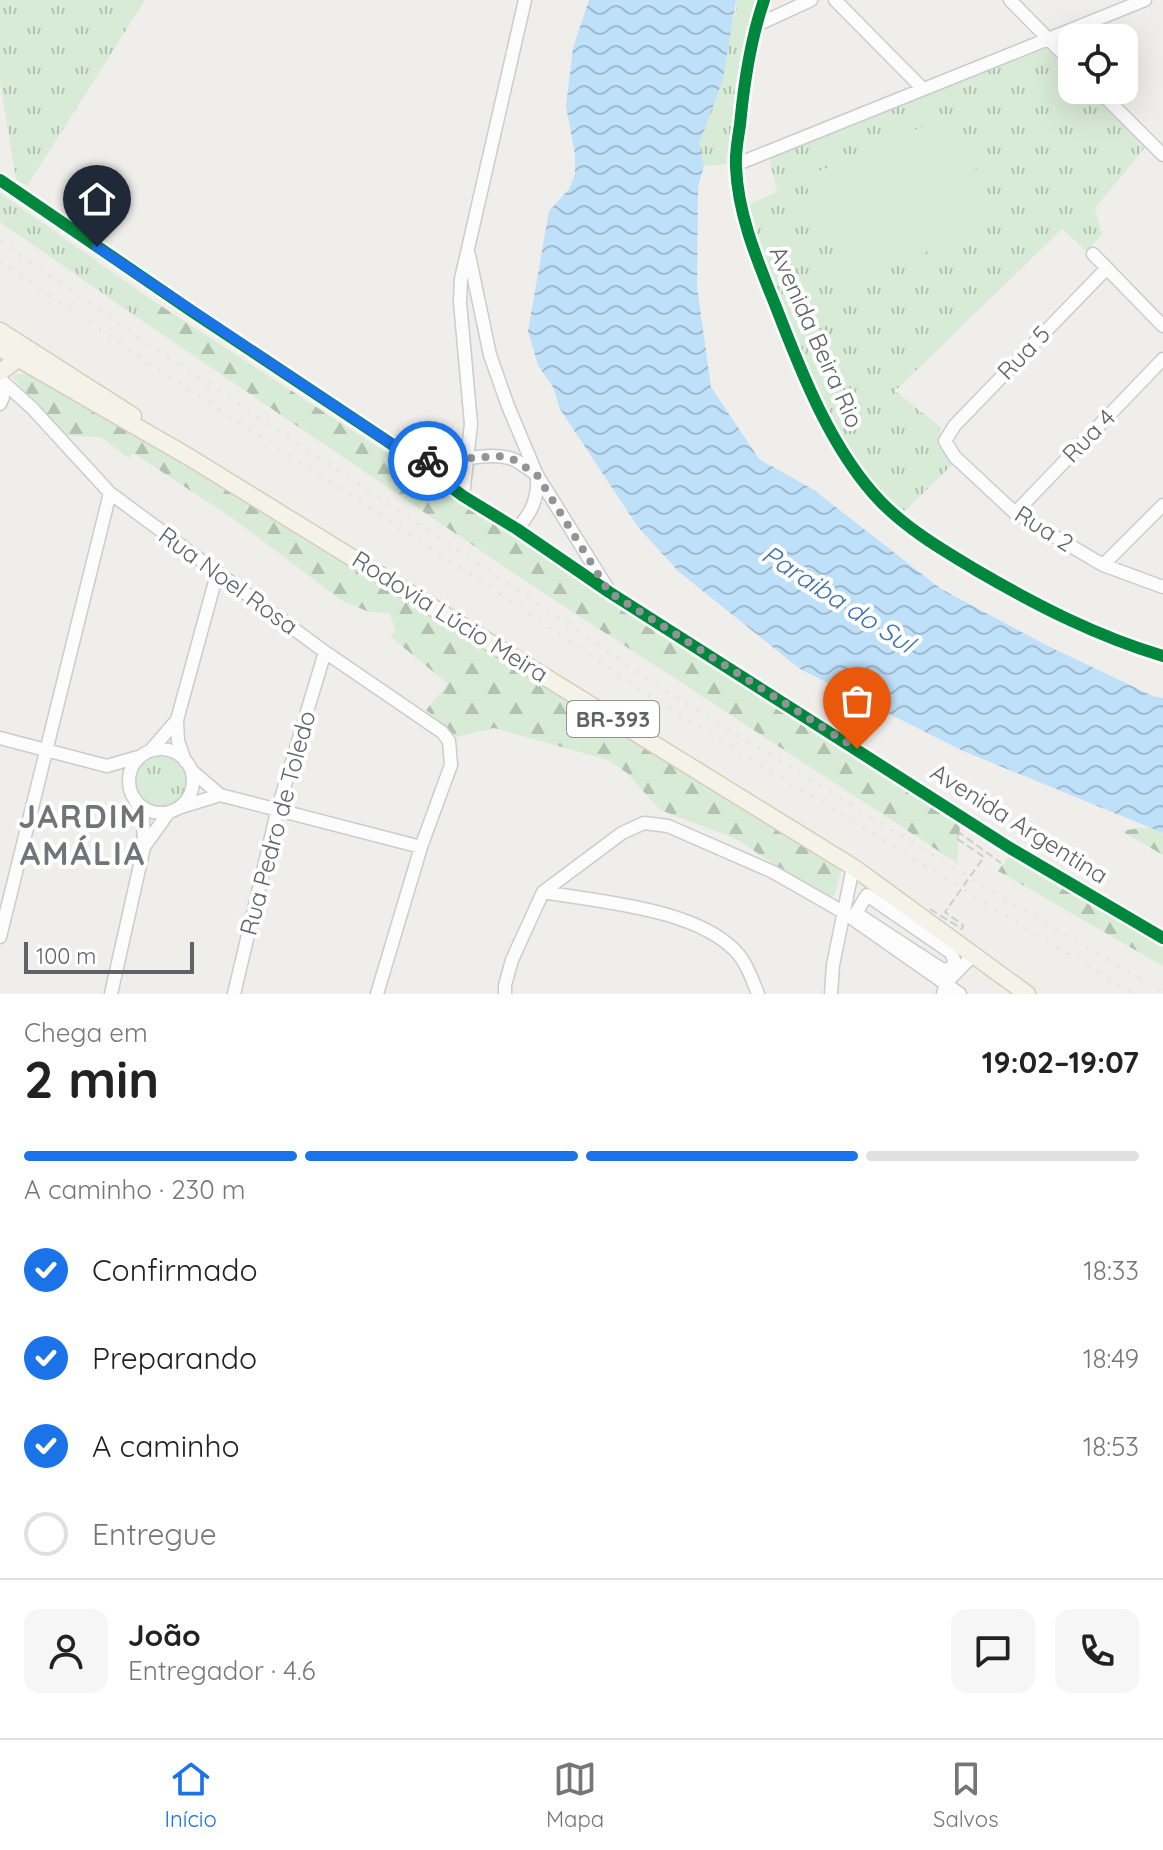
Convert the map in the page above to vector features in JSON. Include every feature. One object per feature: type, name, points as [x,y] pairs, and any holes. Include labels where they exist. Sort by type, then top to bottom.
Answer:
[{"type":"main road","name":"Rodovia Lúcio Meira","points":[[0,331],[109,398],[189,457]]},
{"type":"main road","name":"Rodovia Lúcio Meira","points":[[0,348],[189,457],[853,867],[1027,994]]},
{"type":"main road","points":[[1,377],[18,359]]},
{"type":"street","points":[[463,496],[471,424],[460,302],[461,279],[525,0]]},
{"type":"street","name":"Avenida Beira Rio","points":[[764,0],[755,26],[745,76],[735,165],[743,216],[794,355],[841,449],[862,480],[884,504],[928,542],[1027,600],[1118,643],[1163,656]]},
{"type":"street","points":[[755,26],[811,0]]},
{"type":"street","points":[[835,0],[922,88]]},
{"type":"street","points":[[1010,0],[1058,49]]},
{"type":"street","points":[[735,165],[1145,0]]},
{"type":"street","points":[[1112,104],[1163,155]]},
{"type":"street","points":[[0,180],[411,457],[463,496],[517,529],[533,507],[538,493],[537,475]]},
{"type":"street","points":[[468,252],[490,355],[537,475],[609,592]]},
{"type":"street","points":[[1093,254],[1163,326]]},
{"type":"street","name":"Rua 5","points":[[945,441],[955,425],[1107,268]]},
{"type":"street","name":"Rua 4","points":[[1015,513],[1163,359]]},
{"type":"street","points":[[1,377],[1,403]]},
{"type":"street","name":"Rua Noel Rosa","points":[[1,377],[110,493],[325,652],[442,732],[449,741],[451,765],[421,847]]},
{"type":"street","name":"Rua Noel Rosa","points":[[1,403],[32,408]]},
{"type":"street","name":"Rua 2","points":[[945,441],[955,457],[1015,513],[1103,565],[1163,587]]},
{"type":"street","points":[[411,457],[441,462],[499,456],[515,460],[537,475]]},
{"type":"street","points":[[0,937],[110,493]]},
{"type":"street","points":[[1103,565],[1163,505]]},
{"type":"street","name":"Avenida Argentina","points":[[517,529],[609,592],[1010,848],[1163,938]]},
{"type":"street","points":[[144,847],[191,791],[188,765],[178,741],[177,720],[217,574]]},
{"type":"street","name":"Rua Pedro de Toledo","points":[[234,994],[278,808],[325,652]]},
{"type":"street","points":[[111,994],[144,847],[143,816],[132,793],[129,775],[133,765],[177,720]]},
{"type":"street","points":[[0,738],[107,766],[143,807],[157,813],[220,795]]},
{"type":"street","points":[[107,766],[163,749],[177,754],[220,795],[421,847],[377,994]]},
{"type":"street","points":[[505,994],[512,960],[543,892],[622,833],[644,823],[668,826],[773,872],[843,912],[944,988],[960,994]]},
{"type":"street","points":[[831,994],[853,867]]},
{"type":"street","points":[[543,892],[692,922],[720,937],[740,956],[758,994]]},
{"type":"street","points":[[867,895],[950,952],[954,959],[953,966],[947,970],[940,968],[856,913],[867,895]]},
{"type":"street","points":[[944,988],[974,954]]},
{"type":"path","points":[[930,909],[962,929],[963,925],[945,912],[984,857],[956,838],[960,833],[1001,863]]},
{"type":"green space","points":[[0,0],[145,0],[27,186],[16,179],[0,81]]},
{"type":"green space","points":[[736,0],[756,0],[736,81],[727,164],[704,166],[699,144],[736,10]]},
{"type":"green space","points":[[1048,45],[1058,55],[1058,104],[1106,104],[1147,145],[1095,208],[1102,235],[1086,251],[1062,229],[895,391],[940,427],[940,444],[953,464],[905,511],[859,471],[803,361],[781,310],[747,205],[777,192],[769,157]]},
{"type":"green space","points":[[952,114],[998,221],[849,285],[803,178]]},
{"type":"green space","points":[[0,193],[152,300],[141,320],[0,222]]},
{"type":"green space","points":[[152,300],[960,826],[957,863],[515,574],[141,320]]},
{"type":"green space","points":[[29,373],[327,551],[820,856],[841,870],[835,894],[831,897],[823,895],[734,838],[660,810],[627,773],[608,760],[494,728],[457,737],[426,710],[448,684],[391,637],[396,630],[389,613],[369,612],[341,600],[231,517],[133,453],[129,458],[101,437],[66,436],[11,376]]},
{"type":"green space","points":[[160,755],[178,763],[186,781],[178,799],[160,807],[142,799],[134,781],[142,763]]},
{"type":"green space","points":[[1163,829],[1163,855],[1121,831]]},
{"type":"green space","points":[[1012,852],[1163,945],[1163,966],[998,871]]},
{"type":"water","name":"Paraiba do Sul","points":[[589,0],[736,0],[723,79],[699,144],[704,166],[698,187],[697,287],[711,387],[759,459],[814,490],[941,589],[1050,647],[1163,698],[1163,833],[961,750],[800,669],[678,571],[638,527],[560,409],[553,387],[538,365],[528,331],[549,211],[569,189],[575,174],[575,155],[566,106],[573,48]]},
{"type":"railway","points":[[0,241],[658,686],[985,887],[1163,992]]},
{"type":"railway","points":[[0,261],[651,697],[1133,994]]},
{"type":"cycle path","points":[[764,0],[746,77],[736,151],[738,185],[745,221],[762,273],[807,384],[833,436],[864,483],[882,503],[927,540],[1044,607],[1114,639],[1163,656]]},
{"type":"cycle path","points":[[0,180],[609,592],[1010,848],[1163,938]]},
{"type":"way so far","points":[[428,461],[499,456],[515,460],[537,475],[609,592],[857,749]]},
{"type":"district","name":"JARDIM AMÁLIA","points":[[83,836]]},
{"type":"route","points":[[97,247],[411,457],[428,461]]}]
